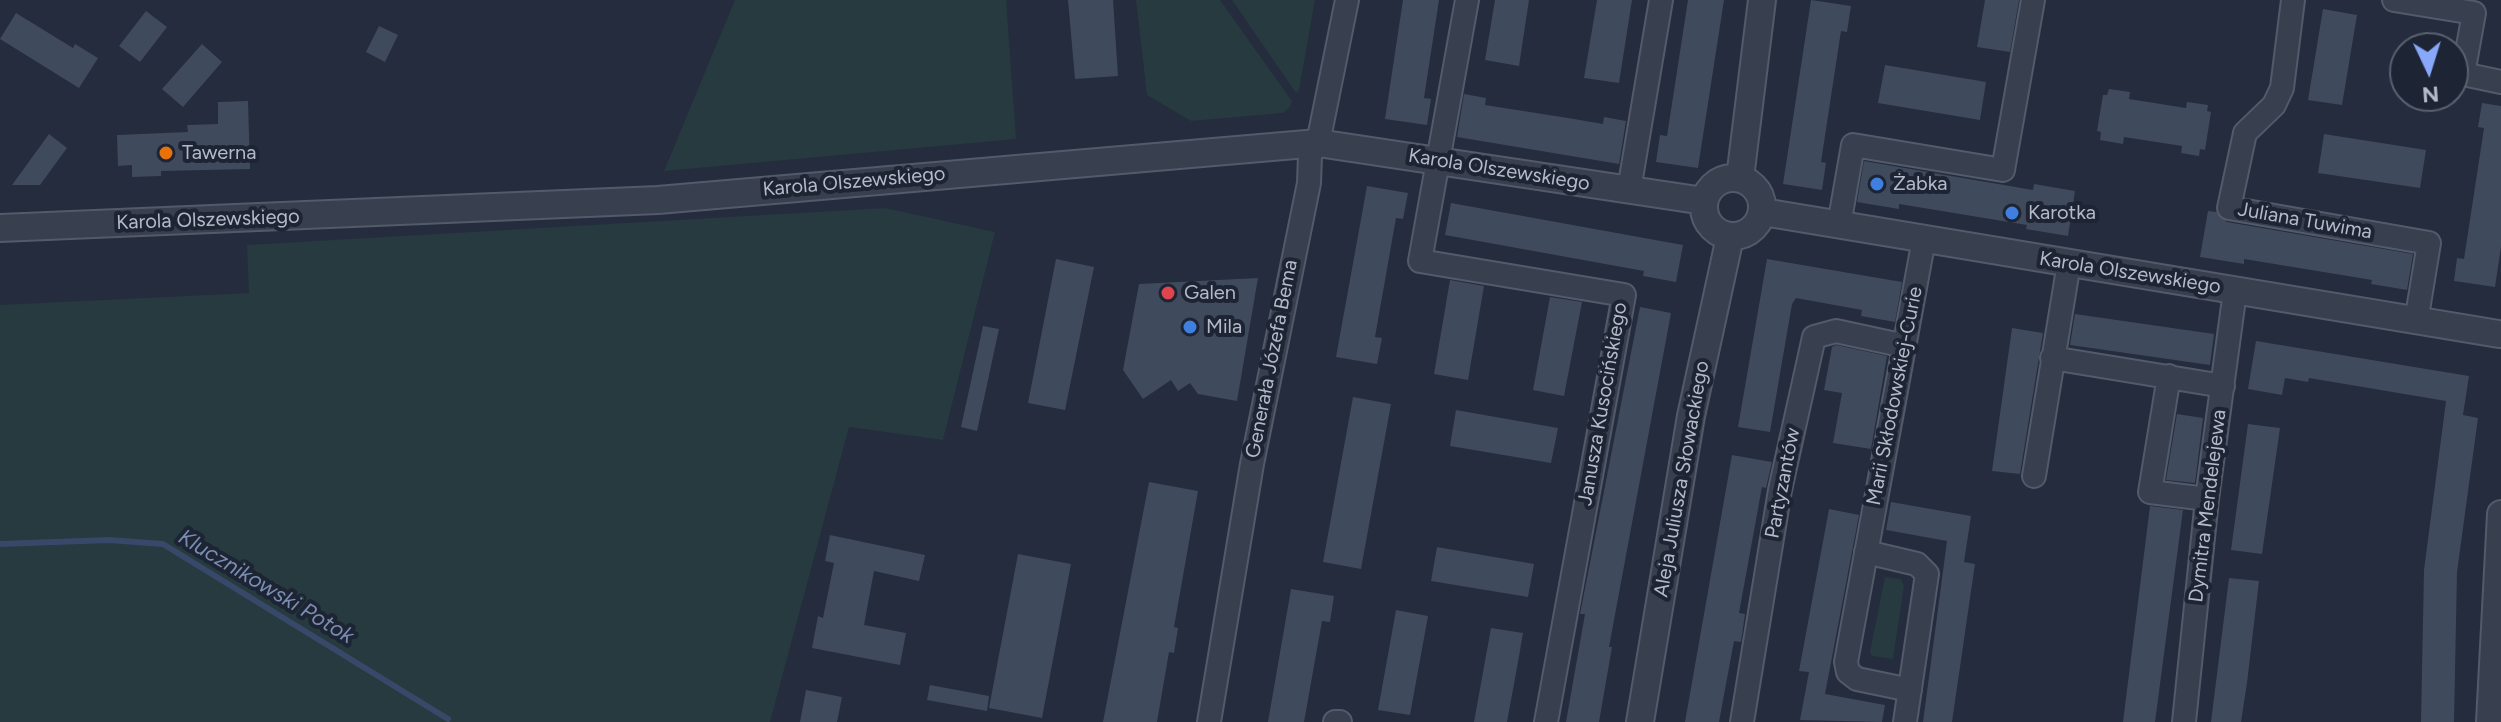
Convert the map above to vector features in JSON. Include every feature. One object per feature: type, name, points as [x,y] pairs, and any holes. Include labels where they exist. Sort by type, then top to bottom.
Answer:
[{"type":"street","name":"Generała Józefa Bema","points":[[1209,722],[1252,464],[1309,183],[1310,155],[1318,143],[1347,0]]},
{"type":"street","points":[[1439,160],[1467,0]]},
{"type":"street","points":[[1629,190],[1661,0]]},
{"type":"street","points":[[1740,178],[1762,0]]},
{"type":"street","points":[[1839,225],[1853,145],[2003,170],[2033,0]]},
{"type":"street","name":"Juliana Tuwima","points":[[2293,0],[2282,88],[2274,105],[2245,133],[2229,208],[2429,243],[2416,322]]},
{"type":"street","points":[[2394,0],[2474,13],[2463,74],[2501,82]]},
{"type":"street","name":"Karola Olszewskiego","points":[[0,228],[658,200],[1318,143],[1704,201]]},
{"type":"street","name":"Janusza Kusocińskiego","points":[[1439,160],[1420,261],[1624,295],[1546,722]]},
{"type":"street","points":[[1740,178],[1755,187],[1763,212],[1748,233],[1730,237],[1721,234],[1707,221],[1704,201],[1721,180],[1740,178]]},
{"type":"street","name":"Karola Olszewskiego","points":[[1763,212],[2500,336]]},
{"type":"street","name":"Aleja Juliusza Słowackiego","points":[[1640,722],[1691,416],[1730,237]]},
{"type":"street","name":"Marii Skłodowskiej-Curie","points":[[1910,690],[1857,679],[1846,669],[1924,239]]},
{"type":"street","points":[[2034,476],[2069,263]]},
{"type":"street","name":"Dymitra Mendelejewa","points":[[2184,722],[2207,499],[2235,291]]},
{"type":"street","name":"Partyzantów","points":[[1742,722],[1780,490],[1814,337],[1836,331],[1905,346]]},
{"type":"street","points":[[2052,358],[2223,386]]},
{"type":"street","points":[[2169,376],[2150,492],[2207,499]]},
{"type":"street","points":[[2490,722],[2501,514]]},
{"type":"street","points":[[1866,552],[1917,564],[1927,574],[1905,722]]},
{"type":"green space","points":[[735,0],[1006,0],[1016,139],[664,171]]},
{"type":"green space","points":[[1136,0],[1220,0],[1292,101],[1290,107],[1283,113],[1191,121],[1147,95]]},
{"type":"green space","points":[[1232,0],[1315,0],[1296,93]]},
{"type":"green space","points":[[885,208],[995,232],[943,440],[849,427],[770,722],[0,722],[0,305],[249,293],[247,245]]},
{"type":"green space","points":[[1885,577],[1901,579],[1904,586],[1893,659],[1872,656],[1870,652]]},
{"type":"building","points":[[1068,0],[1113,0],[1118,76],[1075,79]]},
{"type":"building","points":[[1403,0],[1439,0],[1424,98],[1431,99],[1427,125],[1385,119]]},
{"type":"building","points":[[1495,0],[1529,0],[1519,66],[1485,60]]},
{"type":"building","points":[[1597,0],[1632,0],[1619,83],[1584,78]]},
{"type":"building","points":[[1688,0],[1724,0],[1698,168],[1656,162],[1660,135],[1667,136]]},
{"type":"building","points":[[1811,0],[1851,6],[1847,32],[1841,31],[1821,162],[1826,163],[1822,190],[1783,184]]},
{"type":"building","points":[[1985,0],[2019,0],[2010,52],[1977,47]]},
{"type":"building","points":[[2323,9],[2357,15],[2342,105],[2308,100]]},
{"type":"building","points":[[146,11],[167,27],[140,62],[119,46]]},
{"type":"building","points":[[16,13],[73,48],[75,44],[98,58],[79,88],[0,39]]},
{"type":"building","points":[[379,26],[398,35],[385,62],[366,52]]},
{"type":"building","points":[[202,44],[222,62],[183,107],[162,89]]},
{"type":"building","points":[[1885,65],[1986,82],[1980,120],[1878,103]]},
{"type":"building","points":[[2109,89],[2130,92],[2129,99],[2186,108],[2187,102],[2208,105],[2207,111],[2211,112],[2205,150],[2200,149],[2199,156],[2181,153],[2182,146],[2124,137],[2123,144],[2100,140],[2101,132],[2097,131],[2103,95],[2107,95]]},
{"type":"building","points":[[1464,94],[1486,98],[1485,105],[1603,124],[1604,117],[1626,121],[1619,164],[1457,137]]},
{"type":"building","points":[[248,101],[250,169],[161,171],[161,176],[132,177],[132,165],[118,166],[117,135],[188,132],[187,125],[218,124],[218,102]]},
{"type":"building","points":[[2482,103],[2501,106],[2501,247],[2495,287],[2454,281],[2457,258],[2464,259],[2484,128],[2478,127]]},
{"type":"building","points":[[49,134],[67,148],[40,185],[12,185]]},
{"type":"building","points":[[2324,134],[2426,150],[2420,188],[2318,173]]},
{"type":"building","points":[[1864,161],[2033,190],[2034,184],[2075,191],[2068,236],[2026,229],[2027,225],[1899,204],[1899,209],[1857,202]]},
{"type":"building","points":[[1367,186],[1408,193],[1403,219],[1396,218],[1375,337],[1382,338],[1377,364],[1336,357]]},
{"type":"building","points":[[1451,203],[1683,245],[1676,282],[1643,276],[1644,271],[1445,235]]},
{"type":"building","points":[[2208,211],[2216,212],[2227,222],[2413,254],[2407,290],[2371,284],[2372,280],[2244,259],[2244,264],[2200,257]]},
{"type":"building","points":[[1056,259],[1094,267],[1065,410],[1028,403]]},
{"type":"building","points":[[1767,259],[1902,282],[1895,322],[1861,316],[1862,310],[1796,298],[1792,304],[1770,432],[1738,427]]},
{"type":"building","name":"Mila","points":[[1258,278],[1237,401],[1198,394],[1190,383],[1178,391],[1171,380],[1143,399],[1123,370],[1139,284]]},
{"type":"building","points":[[1450,280],[1484,286],[1468,380],[1434,374]]},
{"type":"building","points":[[1550,297],[1582,302],[1564,396],[1533,390]]},
{"type":"building","points":[[1640,307],[1671,313],[1609,647],[1612,647],[1599,722],[1566,722],[1585,614],[1580,614]]},
{"type":"building","points":[[2075,314],[2214,334],[2210,365],[2070,345]]},
{"type":"building","points":[[983,326],[999,329],[977,431],[961,427]]},
{"type":"building","points":[[2012,328],[2043,333],[2020,474],[1992,471]]},
{"type":"building","points":[[2256,341],[2469,376],[2463,415],[2478,418],[2457,572],[2454,722],[2421,722],[2424,570],[2446,401],[2309,378],[2308,382],[2285,378],[2282,395],[2248,389]]},
{"type":"building","points":[[1836,345],[1887,356],[1871,449],[1833,443],[1842,393],[1824,390],[1832,347]]},
{"type":"building","points":[[1353,397],[1391,404],[1361,569],[1323,562]]},
{"type":"building","points":[[1456,410],[1558,428],[1551,463],[1450,446]]},
{"type":"building","points":[[2177,414],[2203,418],[2195,483],[2166,480]]},
{"type":"building","points":[[2248,424],[2280,428],[2262,554],[2231,550]]},
{"type":"building","points":[[1732,455],[1772,462],[1766,488],[1762,487],[1739,613],[1745,614],[1741,642],[1734,641],[1719,722],[1685,722]]},
{"type":"building","points":[[1149,482],[1198,491],[1174,627],[1178,628],[1174,653],[1169,652],[1157,722],[1103,722]]},
{"type":"building","points":[[1891,502],[1971,516],[1964,562],[1975,564],[1952,722],[1923,722],[1947,541],[1886,530]]},
{"type":"building","points":[[2150,506],[2183,510],[2155,722],[2123,722]]},
{"type":"building","points":[[1829,509],[1859,515],[1825,694],[1885,705],[1882,722],[1800,720],[1809,672],[1799,671]]},
{"type":"building","points":[[830,535],[925,555],[919,581],[874,571],[864,625],[906,633],[900,665],[812,648],[818,616],[823,618],[834,563],[825,561]]},
{"type":"building","points":[[1437,547],[1534,564],[1528,597],[1431,581]]},
{"type":"building","points":[[1018,554],[1071,564],[1042,718],[989,708]]},
{"type":"building","points":[[2229,578],[2259,581],[2247,683],[2241,722],[2211,722]]},
{"type":"building","points":[[1291,589],[1334,596],[1330,622],[1322,621],[1304,722],[1268,722]]},
{"type":"building","points":[[1396,610],[1428,616],[1410,715],[1378,710]]},
{"type":"building","points":[[1491,628],[1523,633],[1518,662],[1507,722],[1474,722]]},
{"type":"building","points":[[930,685],[989,696],[987,711],[927,700]]},
{"type":"building","points":[[806,690],[842,697],[837,722],[800,722]]},
{"type":"waterway","name":"Klucznikowski Potok","points":[[0,544],[109,540],[163,544],[448,719]]},
{"type":"place","name":"Tawerna","points":[[166,153]]},
{"type":"place","name":"Żabka","points":[[1877,184]]},
{"type":"place","name":"Karotka","points":[[2012,213]]},
{"type":"place","name":"Galen","points":[[1168,293]]},
{"type":"place","name":"Mila","points":[[1190,327]]}]
